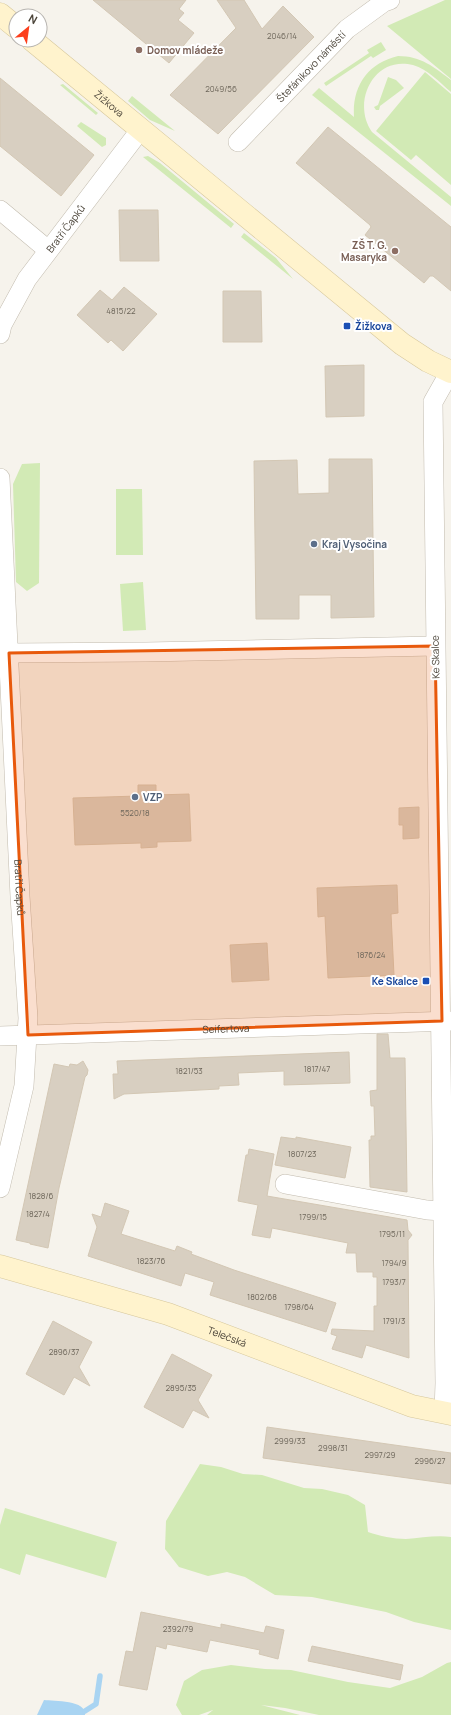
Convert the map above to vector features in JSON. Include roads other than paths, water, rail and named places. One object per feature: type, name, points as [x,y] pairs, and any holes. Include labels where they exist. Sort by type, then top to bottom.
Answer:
[{"type":"main road","points":[[0,14],[8,20]]},
{"type":"main road","name":"Žižkova","points":[[42,48],[402,344],[428,361],[451,372]]},
{"type":"main road","name":"Telečská","points":[[0,1266],[168,1314],[412,1406],[447,1413]]},
{"type":"street","name":"Štefánikovo náměstí","points":[[238,142],[347,29],[384,2],[390,0]]},
{"type":"street","name":"Bratří Čapků","points":[[0,334],[11,308],[27,279],[140,129]]},
{"type":"street","points":[[0,210],[48,250]]},
{"type":"street","name":"Ke Skalce","points":[[447,1413],[443,1211],[446,1021],[438,929],[433,402],[451,372]]},
{"type":"street","name":"Bratří Čapků","points":[[0,487],[2,584],[9,653],[20,896],[28,1018],[24,1086],[0,1188]]},
{"type":"street","points":[[9,653],[146,652],[435,646]]},
{"type":"street","name":"Seifertova","points":[[0,1036],[446,1021]]},
{"type":"street","points":[[285,1184],[427,1210],[443,1211]]},
{"type":"water","points":[[44,1700],[62,1701],[76,1704],[81,1706],[85,1715],[37,1715]]},
{"type":"waterway","points":[[85,1711],[96,1704],[100,1676]]},
{"type":"place","name":"Domov mládeže","points":[[139,50]]},
{"type":"place","name":"ZŠ T. G. Masaryka","points":[[395,251]]},
{"type":"place","name":"Žižkova","points":[[347,326]]},
{"type":"place","name":"Kraj Vysočina","points":[[314,544]]},
{"type":"place","name":"VZP","points":[[135,797]]},
{"type":"place","name":"Ke Skalce","points":[[426,981]]}]
